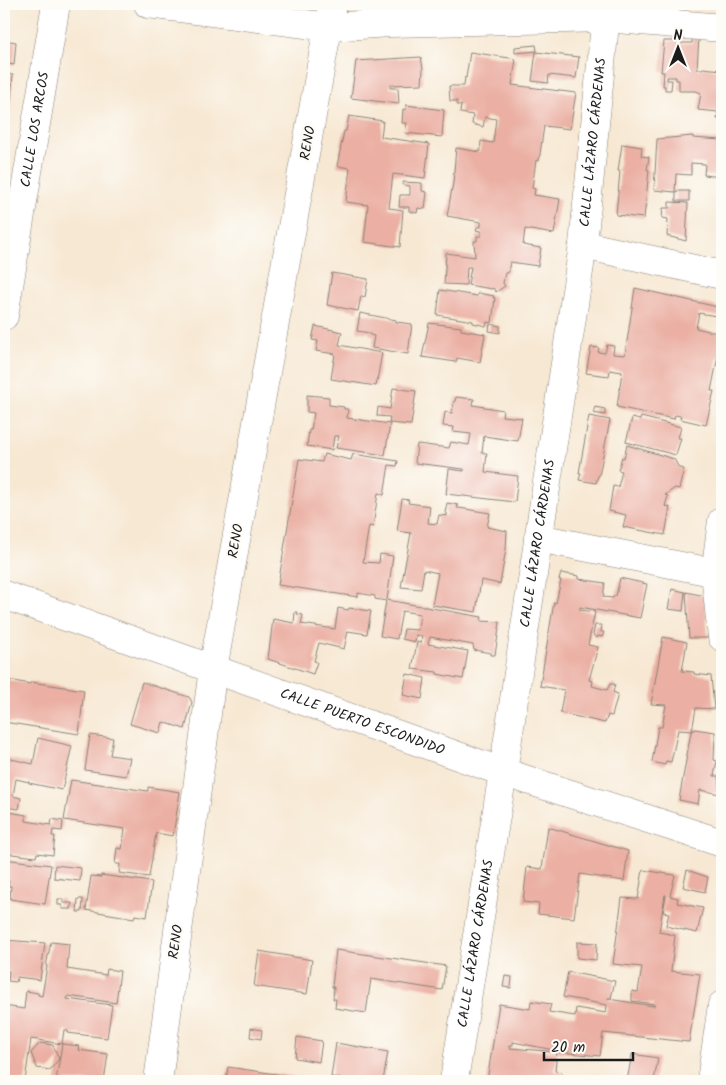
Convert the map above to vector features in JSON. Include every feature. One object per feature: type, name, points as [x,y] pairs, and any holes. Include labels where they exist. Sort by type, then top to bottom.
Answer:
[{"type":"street","name":"CALLE LOS ARCOS","points":[[4,316],[56,4]]},
{"type":"street","points":[[148,4],[330,15],[390,23],[606,11],[722,28]]},
{"type":"street","name":"CALLE LÁZARO CÁRDENAS","points":[[454,1081],[583,245],[606,11]]},
{"type":"street","name":"RENO","points":[[158,1081],[213,669],[330,15]]},
{"type":"street","points":[[583,245],[722,276]]},
{"type":"street","points":[[722,521],[719,573],[722,637]]},
{"type":"street","points":[[538,538],[719,573]]},
{"type":"street","name":"CALLE PUERTO ESCONDIDO","points":[[4,595],[503,772],[722,843]]},
{"type":"street","points":[[711,1081],[722,1005]]},
{"type":"building","points":[[675,35],[681,36],[681,43],[692,43],[692,37],[699,37],[697,69],[722,70],[721,119],[717,119],[718,112],[698,110],[701,93],[696,91],[679,91],[679,80],[676,80],[676,77],[667,77],[667,80],[672,80],[671,90],[665,90],[665,86],[663,86],[664,72],[661,72],[664,41],[675,41]]},
{"type":"building","points":[[4,40],[16,42],[14,65],[8,64],[8,67],[4,66]]},
{"type":"building","points":[[536,45],[537,51],[515,53],[515,47]]},
{"type":"building","points":[[470,52],[516,59],[512,85],[576,93],[570,129],[544,126],[539,161],[536,160],[532,188],[535,189],[534,195],[560,199],[554,234],[525,229],[523,245],[541,248],[538,266],[510,262],[508,273],[505,273],[503,283],[505,286],[496,292],[493,288],[468,285],[471,267],[467,267],[466,285],[444,284],[446,253],[475,257],[474,241],[477,241],[477,236],[481,236],[481,231],[476,230],[477,227],[481,227],[481,222],[447,216],[453,183],[456,148],[480,152],[481,141],[493,143],[496,119],[485,117],[483,127],[472,124],[473,115],[460,113],[461,105],[457,105],[457,101],[450,101],[449,86],[464,86]]},
{"type":"building","points":[[536,52],[579,57],[576,78],[549,75],[548,83],[532,81]]},
{"type":"building","points":[[421,57],[423,69],[422,84],[390,85],[390,88],[398,88],[399,104],[351,98],[356,61]]},
{"type":"building","points":[[4,74],[13,75],[10,110],[5,135]]},
{"type":"building","points":[[406,105],[444,110],[442,137],[405,133],[407,123],[402,123],[403,109],[406,110]]},
{"type":"building","points":[[349,116],[383,121],[381,137],[429,144],[425,178],[393,174],[389,208],[403,210],[400,247],[364,242],[368,205],[346,202],[350,168],[337,166]]},
{"type":"building","points":[[693,136],[693,138],[722,140],[721,177],[704,175],[705,164],[691,163],[691,175],[676,174],[675,192],[654,190],[657,139]]},
{"type":"building","points":[[622,144],[642,147],[641,156],[649,157],[644,218],[616,215],[620,171],[618,171]]},
{"type":"building","points":[[403,182],[422,183],[422,191],[427,192],[425,209],[418,208],[417,213],[409,211],[409,207],[399,207],[400,195],[410,195],[410,186],[403,185]]},
{"type":"building","points":[[676,191],[689,191],[689,201],[676,201]]},
{"type":"building","points":[[669,202],[688,203],[686,241],[667,236],[668,219],[662,218],[663,208],[669,208]]},
{"type":"building","points":[[332,273],[368,279],[365,297],[361,296],[358,311],[327,305]]},
{"type":"building","points":[[635,288],[722,308],[722,317],[699,313],[696,328],[722,334],[722,357],[718,356],[711,391],[714,391],[706,425],[680,419],[681,416],[675,415],[674,419],[617,407],[622,372],[610,370],[609,376],[586,373],[591,347],[599,348],[598,352],[605,353],[607,345],[614,346],[613,354],[625,355]]},
{"type":"building","points":[[440,290],[477,296],[478,293],[494,296],[492,323],[487,322],[486,326],[473,323],[473,321],[437,315]]},
{"type":"building","points":[[360,313],[412,324],[408,354],[372,348],[374,336],[370,335],[370,333],[357,331]]},
{"type":"building","points":[[429,323],[461,327],[461,330],[485,334],[480,362],[457,358],[456,362],[422,357]]},
{"type":"building","points":[[490,324],[500,326],[500,333],[489,331]]},
{"type":"building","points":[[315,326],[342,332],[339,345],[382,353],[376,386],[331,379],[335,354],[316,351],[318,341],[312,340]]},
{"type":"building","points":[[393,388],[416,391],[411,425],[389,423],[390,417],[377,416],[378,407],[390,409]]},
{"type":"building","points":[[307,395],[329,397],[329,405],[348,409],[347,418],[390,424],[385,455],[336,448],[339,436],[334,436],[332,450],[307,446],[314,413],[307,412]]},
{"type":"building","points":[[456,397],[474,399],[473,405],[503,410],[502,416],[522,418],[518,441],[484,436],[482,453],[487,453],[485,472],[518,476],[515,502],[446,494],[449,469],[464,471],[464,469],[415,463],[417,444],[449,448],[451,442],[469,445],[471,434],[453,432],[454,427],[443,426],[445,412],[452,413]]},
{"type":"building","points":[[595,407],[605,409],[605,415],[593,413]]},
{"type":"building","points":[[589,416],[610,420],[596,483],[579,480]]},
{"type":"building","points":[[641,417],[681,427],[678,438],[681,438],[676,455],[626,442],[632,418],[640,420]]},
{"type":"building","points":[[627,445],[674,459],[679,468],[684,469],[679,489],[675,488],[665,495],[668,496],[665,506],[670,507],[665,535],[623,527],[626,515],[609,511],[613,486],[618,487],[622,471],[618,470],[622,457],[624,458]]},
{"type":"building","points":[[324,454],[351,460],[353,454],[398,461],[397,466],[389,465],[384,495],[378,493],[373,527],[369,526],[363,562],[379,563],[380,554],[393,556],[387,600],[482,617],[481,621],[500,622],[495,655],[474,650],[473,645],[430,637],[428,644],[468,651],[463,679],[437,674],[437,672],[412,669],[417,642],[421,643],[422,636],[416,635],[415,642],[402,639],[404,629],[418,630],[420,614],[402,611],[397,639],[380,636],[386,601],[375,599],[375,596],[358,593],[358,597],[278,585],[299,459],[322,462]]},
{"type":"building","points":[[402,499],[409,500],[408,503],[430,506],[428,523],[437,524],[439,515],[447,516],[447,513],[445,513],[447,503],[458,505],[457,508],[490,513],[487,527],[507,531],[500,584],[481,580],[476,612],[432,605],[438,573],[424,570],[421,589],[401,587],[411,533],[397,531]]},
{"type":"building","points":[[561,573],[579,576],[579,579],[605,583],[603,597],[613,598],[616,596],[620,578],[647,584],[640,618],[580,607],[580,610],[595,612],[588,645],[598,647],[589,680],[593,681],[592,686],[607,690],[610,684],[615,684],[613,692],[618,694],[612,716],[608,715],[605,723],[560,713],[564,690],[540,686],[554,602],[556,603]]},
{"type":"building","points":[[672,589],[685,592],[683,611],[668,609]]},
{"type":"building","points":[[686,592],[705,596],[708,638],[689,638]]},
{"type":"building","points":[[338,608],[371,611],[367,634],[348,631],[344,649],[319,643],[314,661],[317,662],[313,674],[268,659],[273,619],[294,623],[295,612],[298,612],[297,614],[303,615],[301,624],[335,629]]},
{"type":"building","points":[[595,625],[602,625],[601,632],[604,632],[602,637],[598,636],[597,638],[593,635]]},
{"type":"building","points":[[663,637],[687,642],[682,671],[711,676],[714,709],[696,708],[692,731],[678,730],[671,762],[666,761],[665,765],[652,762],[658,727],[662,727],[666,705],[651,704]]},
{"type":"building","points":[[407,674],[425,678],[422,699],[403,695]]},
{"type":"building","points":[[4,679],[84,690],[79,734],[4,722]]},
{"type":"building","points":[[142,682],[189,697],[192,702],[185,729],[163,722],[160,733],[130,724]]},
{"type":"building","points":[[695,729],[715,732],[714,760],[717,761],[714,776],[718,776],[720,794],[700,790],[698,804],[679,800],[691,732]]},
{"type":"building","points":[[90,735],[113,738],[110,755],[130,758],[126,776],[85,770]]},
{"type":"building","points":[[38,738],[72,746],[62,790],[16,779],[13,796],[21,798],[19,809],[4,807],[4,760],[7,758],[33,764]]},
{"type":"building","points":[[71,780],[148,791],[148,787],[180,792],[173,836],[156,833],[149,877],[119,873],[120,864],[115,864],[117,848],[122,849],[125,829],[64,820]]},
{"type":"building","points":[[4,811],[26,815],[26,821],[51,825],[52,819],[63,821],[62,831],[53,830],[52,836],[55,836],[53,855],[37,853],[36,857],[4,853]]},
{"type":"building","points":[[548,827],[628,851],[624,881],[580,874],[574,918],[538,914],[539,904],[523,902],[527,867],[542,869]]},
{"type":"building","points":[[4,859],[51,865],[45,904],[10,899],[11,886],[8,886],[9,881],[4,881]]},
{"type":"building","points":[[55,865],[81,868],[80,881],[54,878]]},
{"type":"building","points":[[643,870],[675,875],[670,896],[678,898],[677,903],[703,908],[697,933],[666,926],[669,913],[663,912],[665,895],[659,932],[675,935],[671,971],[700,974],[689,1042],[603,1033],[600,1056],[558,1052],[513,1042],[510,1048],[557,1052],[555,1071],[562,1072],[561,1081],[487,1081],[499,1004],[530,1009],[531,1001],[551,1004],[549,1012],[575,1016],[576,1008],[606,1013],[607,1005],[563,997],[568,972],[615,981],[611,998],[608,999],[654,1006],[654,1004],[632,1001],[632,991],[638,992],[642,967],[613,964],[622,898],[638,899]]},
{"type":"building","points":[[687,870],[708,877],[705,892],[683,887]]},
{"type":"building","points":[[101,875],[152,882],[147,917],[135,915],[134,918],[86,910],[91,876],[101,877]]},
{"type":"building","points":[[58,899],[63,899],[63,903],[72,903],[71,909],[62,909],[62,905],[58,905]]},
{"type":"building","points":[[78,899],[83,899],[82,912],[77,912]]},
{"type":"building","points":[[4,940],[45,943],[40,980],[17,977],[16,982],[8,981],[9,971],[4,971]]},
{"type":"building","points":[[51,942],[69,944],[67,969],[106,975],[107,969],[120,971],[116,1003],[68,996],[67,999],[112,1005],[107,1038],[68,1033],[68,1031],[64,1030],[62,1044],[31,1039],[25,1081],[4,1079],[4,1006],[24,1009],[26,991],[38,993],[38,995],[42,996]]},
{"type":"building","points":[[577,942],[597,943],[596,960],[577,958]]},
{"type":"building","points":[[336,950],[446,966],[442,990],[371,979],[366,1013],[335,1008],[336,999],[333,999],[334,987],[332,987]]},
{"type":"building","points":[[259,951],[312,960],[307,994],[254,986]]},
{"type":"building","points":[[505,976],[512,977],[511,988],[503,987]]},
{"type":"building","points":[[251,1028],[262,1030],[261,1039],[250,1037]]},
{"type":"building","points":[[297,1037],[322,1041],[319,1062],[295,1058]]},
{"type":"building","points":[[40,1043],[53,1045],[59,1059],[50,1070],[37,1068],[31,1053]]},
{"type":"building","points":[[336,1043],[388,1052],[383,1081],[359,1081],[331,1077]]},
{"type":"building","points":[[62,1044],[79,1046],[78,1050],[108,1054],[104,1081],[56,1081]]},
{"type":"building","points":[[632,1054],[658,1058],[654,1081],[627,1081]]},
{"type":"building","points":[[228,1067],[317,1080],[317,1081],[226,1081]]}]
